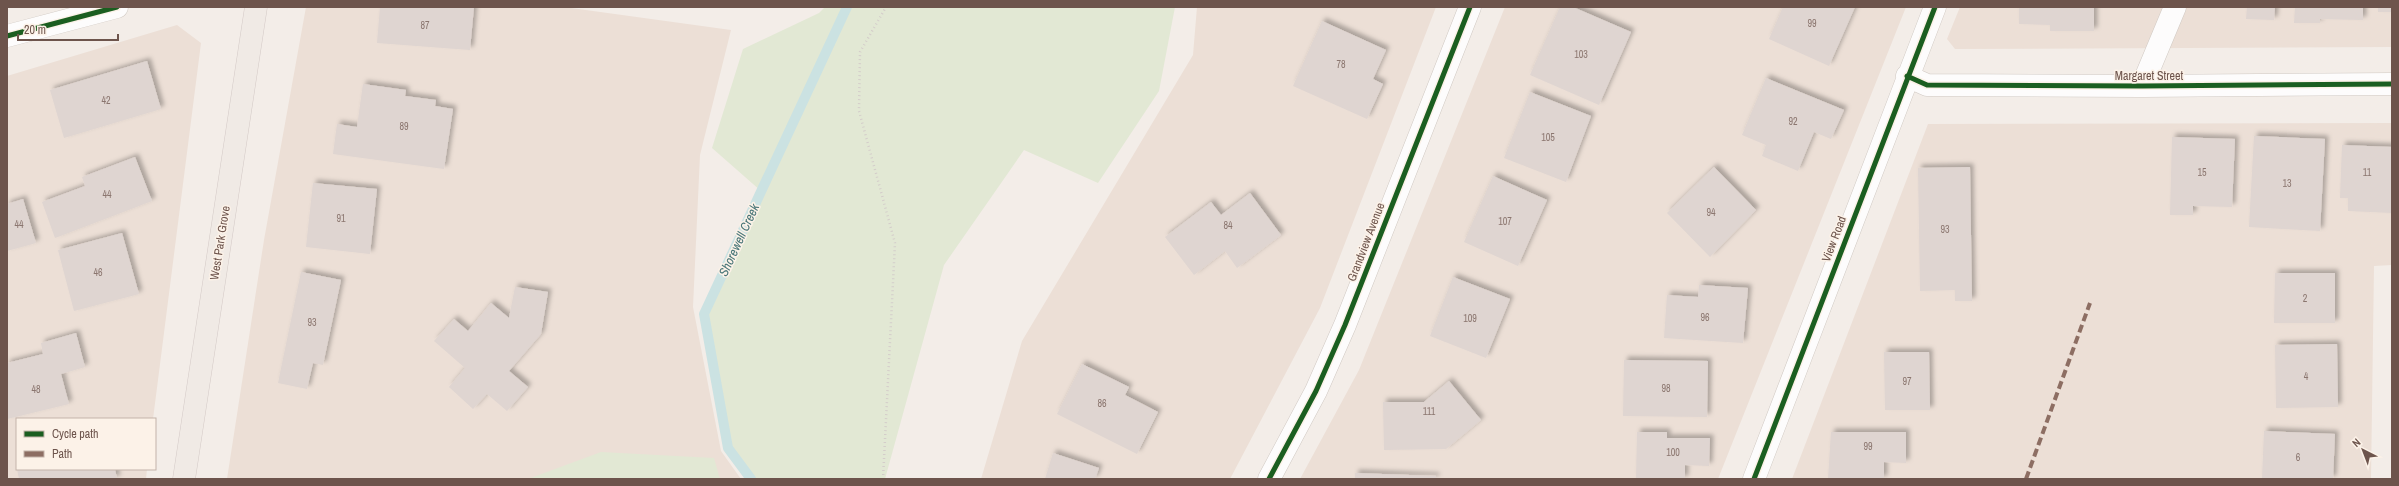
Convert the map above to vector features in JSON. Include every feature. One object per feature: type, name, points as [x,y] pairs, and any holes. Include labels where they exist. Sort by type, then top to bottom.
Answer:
[{"type":"main road","name":"West Park Grove","points":[[184,479],[256,7]]},
{"type":"street","points":[[7,36],[116,7]]},
{"type":"street","name":"Grandview Avenue","points":[[1269,479],[1322,378],[1470,7]]},
{"type":"street","name":"View Road","points":[[1754,479],[1907,76],[1935,7]]},
{"type":"street","points":[[2142,86],[2175,7]]},
{"type":"street","name":"Margaret Street","points":[[1907,76],[1927,84],[2142,86],[2392,84]]},
{"type":"path","points":[[882,479],[895,243],[859,111],[860,52],[886,7]]},
{"type":"shaded area","points":[[306,7],[564,7],[731,30],[700,155],[693,307],[721,451],[741,479],[227,479],[264,240]]},
{"type":"shaded area","points":[[1197,7],[1436,7],[1320,308],[1230,479],[981,479],[1022,341],[1193,55]]},
{"type":"shaded area","points":[[1505,7],[1906,7],[1718,479],[1300,479],[1359,370]]},
{"type":"shaded area","points":[[1960,7],[2392,7],[2392,47],[1955,49],[1947,39]]},
{"type":"shaded area","points":[[177,25],[201,43],[153,418],[16,418],[16,470],[147,470],[146,479],[7,479],[7,76]]},
{"type":"shaded area","points":[[2392,123],[2392,265],[2374,266],[2371,479],[1792,479],[1928,124]]},
{"type":"green space","points":[[825,7],[1175,7],[1159,91],[1098,183],[1024,150],[944,265],[885,479],[751,479],[728,448],[704,314],[761,191],[712,148],[743,49],[819,13]]},
{"type":"green space","points":[[601,452],[714,458],[720,479],[528,479]]},
{"type":"building","points":[[380,7],[474,7],[470,50],[377,43]]},
{"type":"building","points":[[1560,7],[1573,7],[1631,32],[1599,105],[1530,75]]},
{"type":"building","points":[[1783,7],[1855,7],[1829,66],[1769,39]]},
{"type":"building","points":[[2019,7],[2094,7],[2094,31],[2050,31],[2050,25],[2019,24]]},
{"type":"building","points":[[2247,7],[2275,7],[2274,20],[2246,19]]},
{"type":"building","points":[[2295,7],[2363,7],[2363,20],[2320,19],[2320,23],[2294,23]]},
{"type":"building","points":[[2378,7],[2392,7],[2392,12],[2378,12]]},
{"type":"building","points":[[1322,21],[1386,50],[1373,79],[1383,84],[1367,119],[1293,86]]},
{"type":"building","points":[[147,61],[161,109],[64,138],[50,90]]},
{"type":"building","points":[[1766,78],[1844,110],[1831,139],[1814,132],[1798,171],[1762,156],[1766,145],[1742,135]]},
{"type":"building","points":[[363,84],[406,90],[405,96],[436,100],[435,106],[453,109],[444,169],[333,154],[337,124],[357,127]]},
{"type":"building","points":[[1530,92],[1591,116],[1566,182],[1504,158]]},
{"type":"building","points":[[2254,136],[2325,139],[2320,231],[2249,227]]},
{"type":"building","points":[[2172,137],[2235,139],[2232,207],[2193,206],[2193,215],[2170,215]]},
{"type":"building","points":[[2342,145],[2392,147],[2392,213],[2348,211],[2348,198],[2340,198]]},
{"type":"building","points":[[135,157],[152,201],[55,238],[42,202],[85,186],[82,177]]},
{"type":"building","points":[[1714,167],[1756,210],[1710,257],[1667,213]]},
{"type":"building","points":[[1970,167],[1972,301],[1955,301],[1955,290],[1920,291],[1918,168]]},
{"type":"building","points":[[1493,176],[1547,200],[1518,266],[1464,242]]},
{"type":"building","points":[[313,183],[377,189],[370,254],[306,247]]},
{"type":"building","points":[[1250,193],[1281,235],[1237,268],[1225,251],[1194,275],[1165,237],[1211,202],[1221,215]]},
{"type":"building","points":[[23,199],[36,243],[7,251],[7,204]]},
{"type":"building","points":[[122,233],[139,294],[74,311],[58,250]]},
{"type":"building","points":[[301,272],[341,280],[323,365],[313,363],[307,389],[278,383]]},
{"type":"building","points":[[2275,273],[2335,273],[2335,323],[2274,323]]},
{"type":"building","points":[[1453,277],[1510,299],[1486,358],[1430,336]]},
{"type":"building","points":[[1699,285],[1748,288],[1743,343],[1664,338],[1667,295],[1698,297]]},
{"type":"building","points":[[515,287],[548,292],[541,334],[509,371],[528,387],[507,411],[487,394],[473,409],[449,387],[465,368],[434,341],[454,319],[468,331],[491,303],[509,318]]},
{"type":"building","points":[[76,333],[85,367],[61,374],[69,404],[7,419],[7,363],[43,354],[41,343]]},
{"type":"building","points":[[2337,344],[2338,407],[2276,408],[2275,345]]},
{"type":"building","points":[[1884,352],[1929,352],[1930,410],[1885,410]]},
{"type":"building","points":[[1624,360],[1708,361],[1707,417],[1623,416]]},
{"type":"building","points":[[1082,364],[1129,387],[1125,395],[1158,412],[1137,454],[1057,414]]},
{"type":"building","points":[[1449,381],[1481,420],[1446,449],[1384,450],[1383,402],[1424,402]]},
{"type":"building","points":[[2264,431],[2335,434],[2333,479],[2262,479]]},
{"type":"building","points":[[1637,432],[1667,432],[1667,438],[1710,438],[1709,466],[1685,465],[1685,479],[1636,479]]},
{"type":"building","points":[[1831,432],[1906,432],[1906,463],[1884,462],[1884,479],[1828,479]]},
{"type":"building","points":[[1053,453],[1099,468],[1095,479],[1045,479]]},
{"type":"building","points":[[17,470],[115,470],[117,479],[19,479]]},
{"type":"building","points":[[1355,473],[1436,476],[1436,479],[1355,479]]},
{"type":"waterway","name":"Shorewell Creek","points":[[751,479],[728,448],[704,314],[847,7]]},
{"type":"marked path","points":[[2026,479],[2090,303]]},
{"type":"cycle path","points":[[7,36],[117,7]]},
{"type":"cycle path","points":[[1269,479],[1316,391],[1345,325],[1470,7]]},
{"type":"cycle path","points":[[1754,479],[1935,7]]},
{"type":"cycle path","points":[[1907,76],[1927,85],[2142,86],[2392,84]]}]
